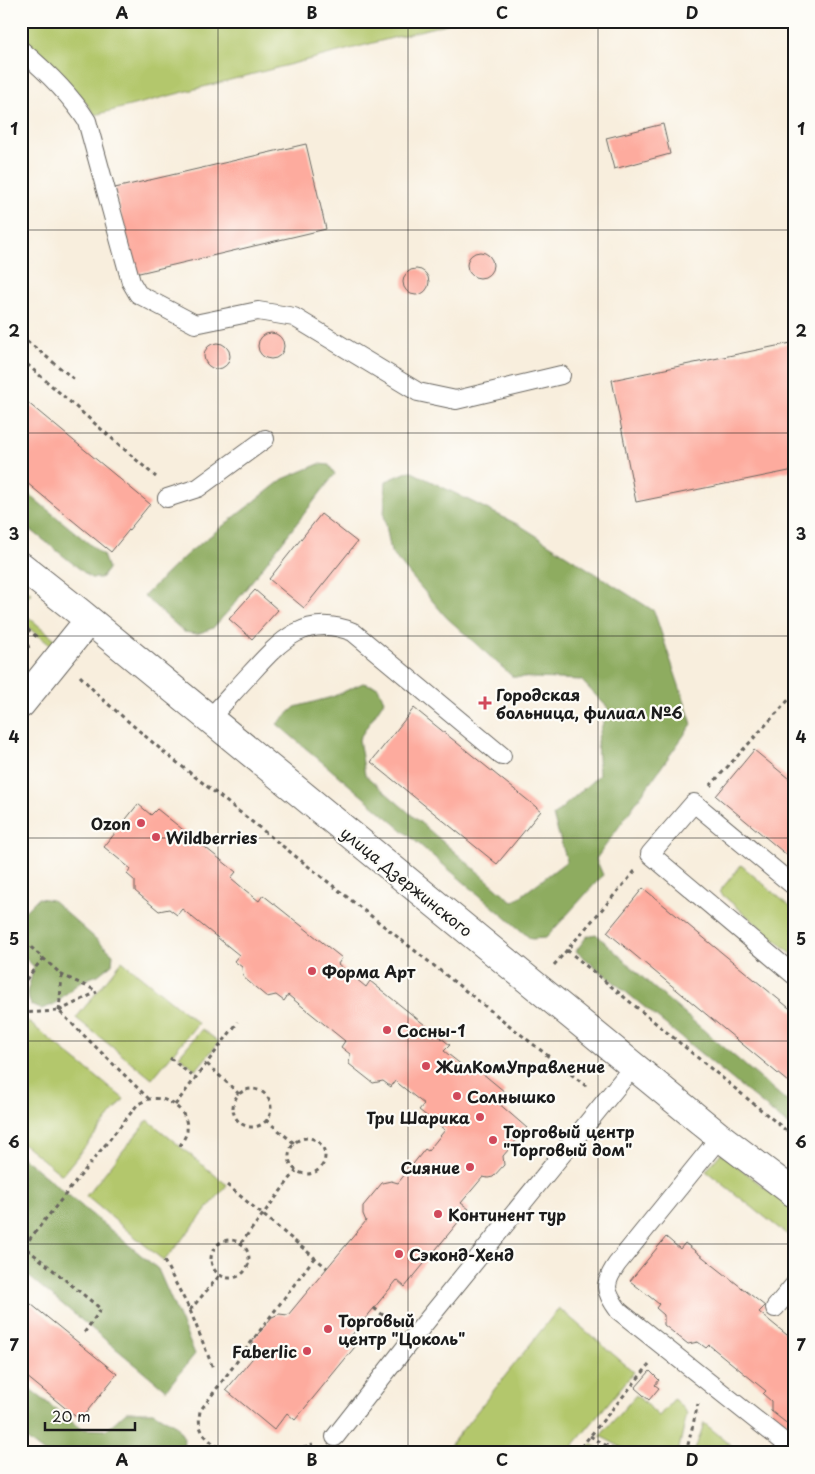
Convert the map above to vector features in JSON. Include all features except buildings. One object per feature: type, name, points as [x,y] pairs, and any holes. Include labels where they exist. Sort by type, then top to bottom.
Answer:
[{"type":"street","name":"улица Дзержинского","points":[[21,566],[633,1067],[720,1137],[794,1193]]},
{"type":"street","points":[[21,704],[89,620]]},
{"type":"lane","points":[[21,50],[77,105],[87,121],[131,282],[138,294],[196,324],[258,312],[294,317],[418,392],[456,400],[561,375]]},
{"type":"lane","points":[[167,498],[198,488],[265,439]]},
{"type":"lane","points":[[209,719],[274,647],[296,633],[314,626],[326,625],[341,627],[354,632],[502,756]]},
{"type":"lane","points":[[794,886],[694,803],[650,854],[794,975]]},
{"type":"lane","points":[[335,1437],[633,1067]]},
{"type":"lane","points":[[720,1137],[608,1277],[606,1288],[609,1298],[619,1311],[794,1450]]},
{"type":"lane","points":[[775,1308],[794,1285]]},
{"type":"path","points":[[21,336],[75,380]]},
{"type":"path","points":[[21,359],[160,481]]},
{"type":"path","points":[[60,655],[101,698],[165,753],[604,1101]]},
{"type":"path","points":[[694,803],[794,694]]},
{"type":"path","points":[[536,986],[650,854]]},
{"type":"path","points":[[21,1013],[59,1011],[97,991],[62,975],[24,941]]},
{"type":"path","points":[[567,950],[794,1137]]},
{"type":"path","points":[[21,986],[43,958]]},
{"type":"path","points":[[59,1011],[62,975]]},
{"type":"path","points":[[59,1011],[149,1099]]},
{"type":"path","points":[[175,1105],[238,1022]]},
{"type":"path","points":[[170,1058],[195,1078]]},
{"type":"path","points":[[207,1064],[239,1094]]},
{"type":"path","points":[[253,1089],[264,1093],[271,1103],[271,1110],[266,1120],[256,1127],[249,1127],[239,1122],[233,1108],[239,1094],[253,1089]]},
{"type":"path","points":[[84,1333],[101,1309],[22,1245],[138,1104],[149,1099],[163,1099],[180,1110],[186,1121],[187,1133],[180,1146]]},
{"type":"path","points":[[266,1120],[294,1143]]},
{"type":"path","points":[[305,1138],[311,1138],[321,1144],[326,1155],[323,1166],[319,1171],[307,1175],[296,1171],[289,1160],[288,1154],[294,1143],[305,1138]]},
{"type":"path","points":[[241,1243],[296,1171]]},
{"type":"path","points":[[227,1185],[327,1268]]},
{"type":"path","points":[[228,1240],[241,1243],[248,1251],[250,1257],[247,1269],[237,1277],[225,1278],[220,1275],[212,1266],[214,1249],[222,1241],[228,1240]]},
{"type":"path","points":[[225,1453],[205,1437],[200,1429],[200,1411],[314,1258]]},
{"type":"path","points":[[164,1261],[190,1310],[213,1368]]},
{"type":"path","points":[[190,1310],[220,1275]]},
{"type":"path","points":[[576,1453],[664,1347]]},
{"type":"path","points":[[686,1453],[704,1379]]},
{"type":"path","points":[[590,1436],[619,1453]]},
{"type":"green space","points":[[29,21],[458,21],[95,115],[81,96],[21,37]]},
{"type":"green space","points":[[319,464],[329,465],[335,474],[231,608],[213,628],[197,634],[184,632],[144,596],[187,554],[283,479]]},
{"type":"green space","points":[[410,471],[521,526],[654,611],[692,724],[596,859],[603,875],[546,938],[531,939],[277,724],[295,707],[332,697],[363,683],[378,687],[384,701],[359,739],[365,775],[513,902],[567,861],[553,816],[599,775],[597,741],[608,708],[581,680],[513,677],[446,617],[391,552],[384,515],[386,481]]},
{"type":"green space","points":[[21,488],[103,555],[108,569],[101,578],[91,578],[21,522]]},
{"type":"green space","points":[[21,585],[31,593],[21,605]]},
{"type":"green space","points":[[21,611],[61,644],[59,652],[21,622]]},
{"type":"green space","points":[[741,865],[794,910],[794,956],[719,892]]},
{"type":"green space","points":[[38,898],[52,900],[113,954],[112,964],[98,975],[81,981],[53,1005],[41,1009],[31,1005],[27,993],[34,967],[21,954],[21,915]]},
{"type":"green space","points":[[596,934],[653,987],[794,1107],[794,1130],[576,951],[587,936]]},
{"type":"green space","points":[[122,961],[198,1023],[152,1079],[76,1018]]},
{"type":"green space","points":[[21,1016],[124,1099],[62,1175],[21,1142]]},
{"type":"green space","points":[[202,1029],[219,1042],[196,1070],[179,1056]]},
{"type":"green space","points":[[148,1120],[227,1185],[164,1261],[86,1196]]},
{"type":"green space","points":[[721,1153],[794,1211],[794,1240],[706,1171]]},
{"type":"green space","points":[[21,1156],[158,1269],[195,1354],[166,1390],[21,1270]]},
{"type":"green space","points":[[559,1308],[634,1372],[567,1453],[444,1453]]},
{"type":"green space","points":[[21,1382],[81,1429],[106,1430],[126,1412],[153,1412],[177,1426],[184,1438],[183,1452],[44,1453],[21,1435]]},
{"type":"green space","points":[[636,1395],[659,1416],[674,1399],[687,1413],[678,1453],[632,1453],[600,1436]]},
{"type":"green space","points":[[704,1423],[741,1453],[694,1453]]},
{"type":"green space","points":[[591,1444],[606,1453],[584,1453]]},
{"type":"place","name":"Городская больница, филиал №6","points":[[485,703]]},
{"type":"place","name":"Ozon","points":[[141,823]]},
{"type":"place","name":"Wildberries","points":[[156,837]]},
{"type":"place","name":"Форма Арт","points":[[312,971]]},
{"type":"place","name":"Сосны-1","points":[[387,1030]]},
{"type":"place","name":"ЖилКомУправление","points":[[426,1066]]},
{"type":"place","name":"Солнышко","points":[[457,1096]]},
{"type":"place","name":"Три Шарика","points":[[480,1117]]},
{"type":"place","name":"Торговый центр \"Торговый дом\"","points":[[493,1140]]},
{"type":"place","name":"Сияние","points":[[470,1167]]},
{"type":"place","name":"Континент тур","points":[[438,1214]]},
{"type":"place","name":"Сэконд-Хенд","points":[[399,1254]]},
{"type":"place","name":"Торговый центр \"Цоколь\"","points":[[328,1329]]},
{"type":"place","name":"Faberlic","points":[[307,1351]]}]
